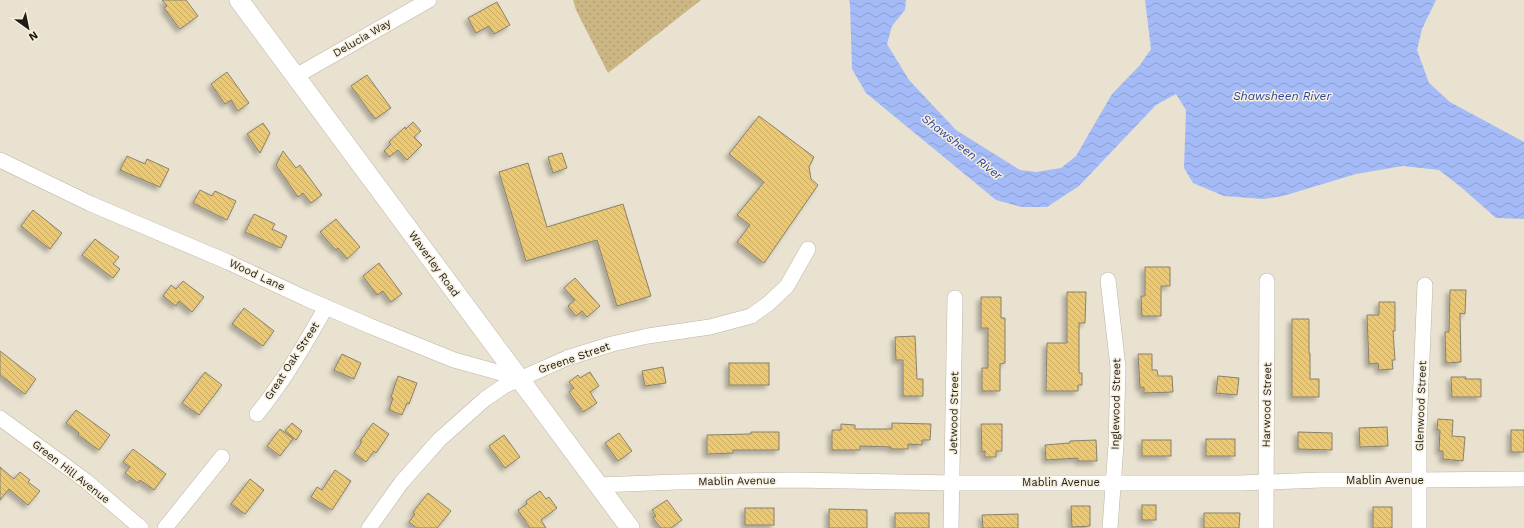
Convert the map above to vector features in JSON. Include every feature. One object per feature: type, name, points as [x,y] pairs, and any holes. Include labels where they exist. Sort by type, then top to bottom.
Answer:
[{"type":"main road","name":"Waverley Road","points":[[239,0],[630,528]]},
{"type":"street","name":"Delucia Way","points":[[296,76],[429,0]]},
{"type":"street","name":"Wood Lane","points":[[0,160],[91,204],[228,262],[326,307],[454,360],[519,378]]},
{"type":"street","name":"Greene Street","points":[[369,528],[401,483],[439,440],[485,399],[504,386],[519,378],[567,358],[612,344],[648,336],[710,327],[751,316],[768,304],[787,286],[808,249]]},
{"type":"street","name":"Inglewood Street","points":[[1108,280],[1118,368],[1118,405],[1110,528]]},
{"type":"street","name":"Harwood Street","points":[[1266,528],[1267,281]]},
{"type":"street","name":"Glenwood Street","points":[[1419,528],[1419,430],[1425,285]]},
{"type":"street","name":"Jetwood Street","points":[[951,528],[955,298]]},
{"type":"street","name":"Great Oak Street","points":[[257,414],[272,395],[300,352],[326,307]]},
{"type":"street","name":"Green Hill Avenue","points":[[0,418],[86,481],[141,528]]},
{"type":"street","points":[[165,528],[222,457]]},
{"type":"street","name":"Mablin Avenue","points":[[598,485],[795,480],[952,483],[1266,483],[1321,480],[1524,479]]},
{"type":"shaded area","points":[[573,0],[701,0],[608,73],[576,10]]},
{"type":"water","name":"Shawsheen River","points":[[849,0],[906,0],[905,10],[892,26],[887,44],[909,80],[956,130],[1020,170],[1036,172],[1061,168],[1076,156],[1112,94],[1140,65],[1151,49],[1145,0],[1436,0],[1422,29],[1417,50],[1429,83],[1450,102],[1524,142],[1524,219],[1496,218],[1439,170],[1403,166],[1356,174],[1283,196],[1263,199],[1224,196],[1193,183],[1184,168],[1186,110],[1176,94],[1156,105],[1079,186],[1047,207],[1022,207],[996,200],[866,93],[852,69]]},
{"type":"building","points":[[162,0],[186,0],[198,16],[180,29],[164,8],[167,6]]},
{"type":"building","points":[[497,2],[510,25],[494,34],[489,26],[476,33],[468,18]]},
{"type":"building","points":[[227,72],[249,103],[238,111],[231,100],[225,104],[211,84]]},
{"type":"building","points":[[367,75],[391,108],[375,119],[351,86]]},
{"type":"building","points":[[759,116],[814,157],[809,167],[811,179],[818,185],[764,263],[737,242],[750,225],[737,215],[764,182],[729,154]]},
{"type":"building","points":[[413,122],[421,131],[414,137],[422,145],[407,160],[398,150],[389,157],[384,151],[391,144],[389,142],[405,127],[406,129]]},
{"type":"building","points":[[263,123],[270,133],[260,153],[247,134]]},
{"type":"building","points":[[283,151],[296,168],[300,165],[322,195],[311,203],[303,193],[298,197],[276,165]]},
{"type":"building","points":[[562,153],[567,168],[553,173],[548,157]]},
{"type":"building","points":[[127,156],[145,164],[147,159],[169,169],[160,187],[120,170]]},
{"type":"building","points":[[528,163],[547,227],[623,204],[651,296],[617,306],[597,240],[526,261],[499,172]]},
{"type":"building","points":[[200,190],[212,196],[215,191],[236,201],[227,220],[193,203]]},
{"type":"building","points":[[33,210],[62,233],[50,249],[21,226]]},
{"type":"building","points":[[254,214],[275,224],[272,229],[287,236],[281,248],[245,232]]},
{"type":"building","points":[[336,219],[360,247],[347,259],[338,248],[336,250],[320,232]]},
{"type":"building","points":[[95,239],[119,257],[113,264],[120,269],[113,278],[82,255]]},
{"type":"building","points":[[379,263],[402,294],[391,302],[383,291],[377,295],[363,276]]},
{"type":"building","points":[[1145,267],[1170,267],[1170,286],[1161,286],[1161,316],[1142,316],[1141,296],[1145,296]]},
{"type":"building","points":[[575,278],[600,306],[587,317],[582,311],[576,316],[568,306],[575,300],[564,288]]},
{"type":"building","points":[[183,281],[204,297],[192,312],[179,301],[176,306],[163,296],[171,285],[176,289]]},
{"type":"building","points":[[1450,290],[1466,290],[1465,314],[1460,313],[1461,362],[1446,363],[1445,332],[1449,332]]},
{"type":"building","points":[[1067,292],[1086,292],[1085,323],[1079,323],[1079,373],[1082,373],[1082,385],[1078,385],[1078,391],[1046,391],[1047,343],[1067,343]]},
{"type":"building","points":[[981,297],[1001,297],[1001,318],[1005,318],[1005,363],[1000,364],[1000,391],[982,391],[982,368],[988,368],[988,328],[981,328]]},
{"type":"building","points":[[1379,302],[1395,302],[1395,331],[1393,331],[1395,360],[1392,360],[1393,369],[1379,370],[1378,363],[1369,364],[1367,315],[1379,315]]},
{"type":"building","points":[[244,308],[274,331],[263,346],[232,324]]},
{"type":"building","points":[[1292,319],[1309,319],[1310,379],[1319,379],[1319,397],[1292,397]]},
{"type":"building","points":[[915,336],[917,379],[923,379],[923,396],[903,396],[903,360],[896,360],[895,337]]},
{"type":"building","points":[[0,351],[36,379],[25,394],[0,375]]},
{"type":"building","points":[[342,354],[361,363],[354,379],[334,370]]},
{"type":"building","points":[[1138,354],[1152,354],[1152,370],[1157,370],[1158,376],[1172,376],[1173,392],[1144,393],[1144,387],[1140,388]]},
{"type":"building","points":[[729,363],[769,363],[769,385],[729,385]]},
{"type":"building","points":[[663,367],[666,383],[645,386],[642,371]]},
{"type":"building","points":[[205,372],[222,385],[199,415],[182,403]]},
{"type":"building","points":[[590,372],[599,386],[590,392],[597,403],[583,412],[569,392],[574,388],[569,382],[578,375],[580,378]]},
{"type":"building","points":[[398,376],[417,383],[409,404],[407,403],[402,415],[389,410],[393,398],[391,397]]},
{"type":"building","points":[[1218,376],[1239,378],[1237,395],[1216,393]]},
{"type":"building","points":[[1451,377],[1481,379],[1481,397],[1452,397]]},
{"type":"building","points":[[76,410],[110,435],[99,450],[78,435],[79,433],[66,423]]},
{"type":"building","points":[[1438,419],[1453,420],[1452,436],[1465,437],[1463,461],[1443,459],[1443,451],[1439,451],[1440,430],[1437,430]]},
{"type":"building","points":[[292,423],[302,431],[296,440],[285,431]]},
{"type":"building","points":[[373,423],[389,434],[376,453],[374,451],[366,462],[354,453],[362,442],[360,441]]},
{"type":"building","points":[[892,423],[931,424],[930,440],[922,440],[922,445],[908,444],[908,449],[860,446],[860,450],[832,450],[832,430],[841,430],[841,424],[855,425],[855,429],[892,429]]},
{"type":"building","points":[[981,424],[1002,424],[1002,451],[996,451],[996,457],[985,457],[985,451],[982,452]]},
{"type":"building","points":[[1387,427],[1388,446],[1360,447],[1359,428]]},
{"type":"building","points":[[280,429],[293,439],[280,456],[267,446]]},
{"type":"building","points":[[1511,430],[1524,430],[1524,452],[1511,452]]},
{"type":"building","points":[[751,432],[779,432],[779,450],[733,450],[733,453],[707,454],[707,435],[751,434]]},
{"type":"building","points":[[1298,432],[1332,433],[1332,450],[1298,449]]},
{"type":"building","points":[[619,433],[632,451],[618,461],[605,443]]},
{"type":"building","points":[[504,435],[520,457],[505,468],[489,446]]},
{"type":"building","points":[[1206,439],[1235,439],[1235,456],[1206,456]]},
{"type":"building","points":[[1096,440],[1097,461],[1078,461],[1078,458],[1046,460],[1045,445],[1070,443],[1070,441]]},
{"type":"building","points":[[1142,440],[1171,440],[1171,456],[1142,456]]},
{"type":"building","points":[[133,449],[166,474],[154,490],[140,480],[138,483],[125,473],[130,467],[123,462]]},
{"type":"building","points":[[0,467],[14,479],[20,472],[30,480],[28,482],[40,491],[28,505],[9,489],[0,500]]},
{"type":"building","points":[[335,470],[351,481],[332,510],[311,497],[317,487],[322,490]]},
{"type":"building","points":[[250,479],[264,490],[245,514],[231,504]]},
{"type":"building","points":[[540,491],[546,499],[549,497],[557,508],[541,520],[546,528],[530,528],[518,510],[527,504],[526,501]]},
{"type":"building","points":[[428,493],[451,511],[437,528],[417,528],[409,522],[415,514],[413,512]]},
{"type":"building","points":[[667,500],[682,520],[671,528],[661,528],[653,518],[656,516],[652,510]]},
{"type":"building","points":[[1142,505],[1156,505],[1156,520],[1142,520]]},
{"type":"building","points":[[1071,506],[1090,506],[1090,526],[1072,527]]},
{"type":"building","points":[[1373,507],[1392,507],[1392,528],[1373,528]]},
{"type":"building","points":[[745,508],[774,508],[774,525],[745,525]]},
{"type":"building","points":[[829,509],[867,510],[867,528],[829,528]]},
{"type":"building","points":[[895,513],[929,513],[929,528],[895,528]]},
{"type":"building","points":[[1204,513],[1240,513],[1239,528],[1204,528]]},
{"type":"building","points":[[1018,514],[1018,528],[983,528],[982,515]]}]
